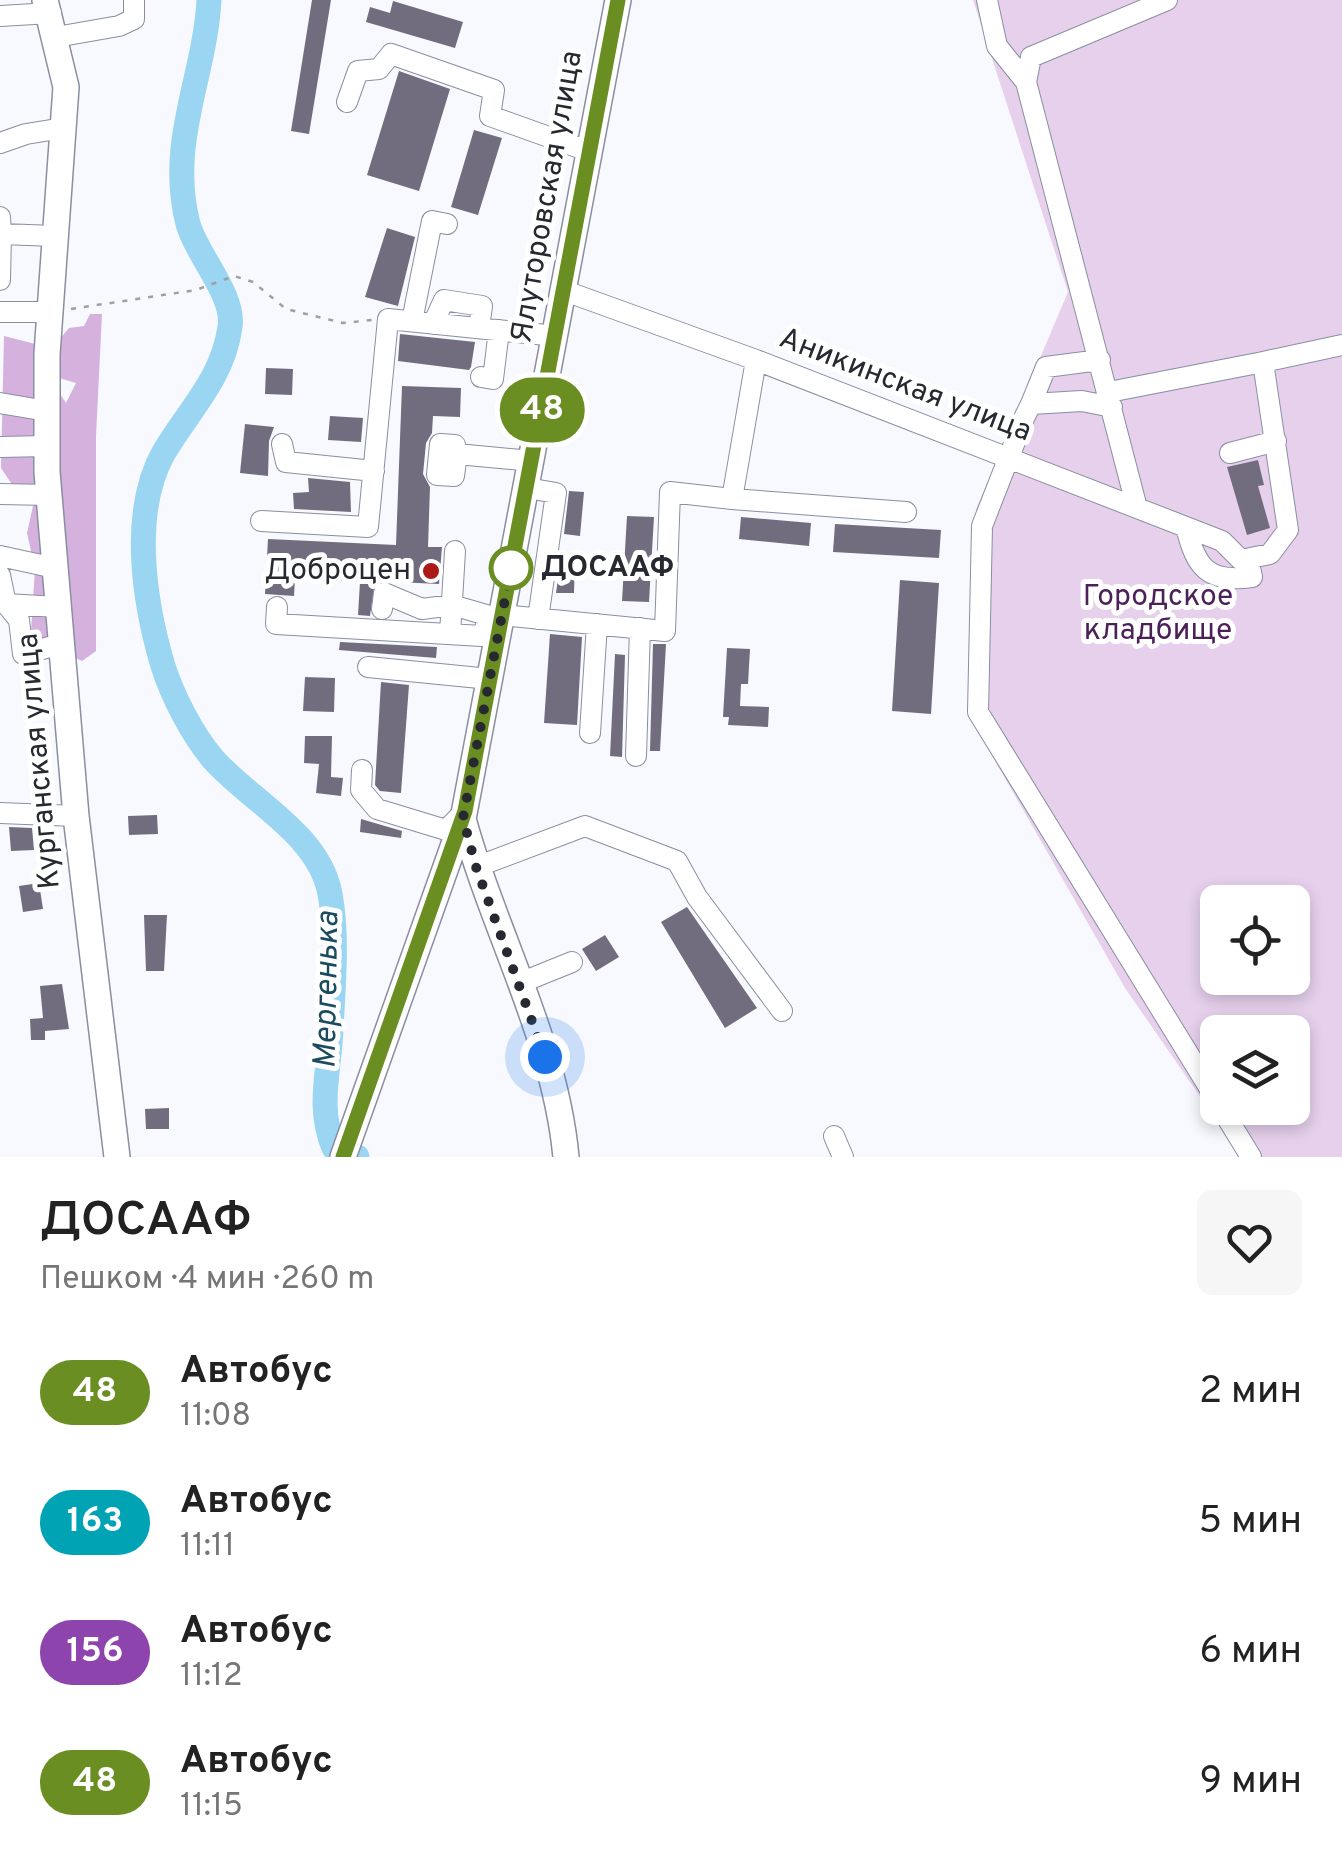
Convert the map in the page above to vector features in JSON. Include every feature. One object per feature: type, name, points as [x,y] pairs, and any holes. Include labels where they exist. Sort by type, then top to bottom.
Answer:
[{"type":"main road","name":"Ялуторовская улица","points":[[343,1157],[464,815],[490,678],[496,615],[515,547],[532,461],[617,1]]},
{"type":"main road","name":"Курганская улица","points":[[50,17],[66,87],[50,312],[48,495],[76,816],[117,1157]]},
{"type":"main road","points":[[464,815],[476,867],[536,1024],[562,1124],[566,1157]]},
{"type":"main road","points":[[434,901],[468,889],[489,900]]},
{"type":"street","points":[[0,16],[50,17],[119,26],[134,19],[134,0]]},
{"type":"street","points":[[987,0],[997,46],[1026,82],[1137,508]]},
{"type":"street","points":[[1026,82],[1031,57],[1168,0]]},
{"type":"street","points":[[347,102],[358,71],[379,69],[391,54],[494,90],[490,116],[588,151]]},
{"type":"street","points":[[0,143],[63,128]]},
{"type":"street","points":[[0,217],[0,280]]},
{"type":"street","points":[[422,323],[432,221],[448,224]]},
{"type":"street","points":[[1,234],[55,236]]},
{"type":"street","name":"Аникинская улица","points":[[565,291],[756,360],[1186,527],[1222,542],[1240,560],[1248,559]]},
{"type":"street","points":[[0,312],[50,312]]},
{"type":"street","points":[[261,521],[368,527],[388,319],[556,336]]},
{"type":"street","points":[[481,377],[493,380],[489,329]]},
{"type":"street","points":[[1031,404],[1111,400],[1342,345]]},
{"type":"street","points":[[732,499],[756,360]]},
{"type":"street","points":[[1100,360],[1046,368],[982,526],[978,712],[1200,1074]]},
{"type":"street","points":[[1186,527],[1193,556],[1214,576],[1232,580],[1252,577],[1248,559],[1270,554],[1288,530],[1263,362]]},
{"type":"street","points":[[0,403],[47,411]]},
{"type":"street","points":[[1230,453],[1276,442]]},
{"type":"street","points":[[282,444],[286,462],[374,471]]},
{"type":"street","points":[[0,447],[47,446]]},
{"type":"street","points":[[456,454],[532,461]]},
{"type":"street","points":[[526,488],[556,493],[538,619]]},
{"type":"street","points":[[382,608],[384,593],[422,609],[452,605],[496,615],[665,631],[670,492],[906,512]]},
{"type":"street","points":[[0,494],[48,495]]},
{"type":"street","points":[[515,547],[547,552]]},
{"type":"street","points":[[450,634],[455,551]]},
{"type":"street","points":[[0,556],[55,568]]},
{"type":"street","points":[[0,575],[6,604],[20,620],[23,654],[61,644]]},
{"type":"street","points":[[6,604],[58,607]]},
{"type":"street","points":[[277,607],[276,624],[482,636],[496,615]]},
{"type":"street","points":[[590,733],[597,624]]},
{"type":"street","points":[[636,756],[640,628]]},
{"type":"street","points":[[368,667],[490,678]]},
{"type":"street","points":[[362,770],[361,790],[377,809],[446,830],[464,815]]},
{"type":"street","points":[[0,813],[76,816]]},
{"type":"street","points":[[476,867],[586,826],[677,860],[697,897],[782,1010]]},
{"type":"street","points":[[520,983],[572,962]]},
{"type":"street","points":[[1231,1125],[1251,1157]]},
{"type":"street","points":[[834,1136],[843,1157]]},
{"type":"path","points":[[50,312],[196,290],[234,276],[253,282],[286,309],[343,323],[388,319]]},
{"type":"green space","name":"Городское кладбище","points":[[973,0],[1342,0],[1342,1157],[1242,1157],[1220,1125],[1310,1125],[1310,1015],[1200,1015],[1200,1096],[1125,988],[971,719],[976,509],[1068,292]]},
{"type":"shaded area","points":[[90,314],[102,314],[96,436],[96,651],[82,661],[57,650],[30,647],[35,569],[27,533],[35,497],[17,492],[1,468],[4,336],[43,346],[41,365],[66,403],[76,383],[59,378],[47,354],[69,328],[84,326]]},
{"type":"building","points":[[312,0],[331,0],[309,134],[291,131]]},
{"type":"building","points":[[393,1],[463,22],[455,48],[366,22],[370,7],[390,13]]},
{"type":"building","points":[[399,71],[450,89],[419,191],[367,175]]},
{"type":"building","points":[[474,130],[502,138],[478,215],[451,207]]},
{"type":"building","points":[[387,228],[415,237],[398,306],[365,297]]},
{"type":"building","points":[[400,334],[475,342],[471,367],[469,370],[398,361]]},
{"type":"building","points":[[266,368],[293,369],[292,395],[265,394]]},
{"type":"building","points":[[402,386],[461,388],[460,417],[433,416],[432,433],[426,443],[423,474],[430,487],[428,547],[442,547],[439,584],[375,581],[370,616],[358,615],[360,582],[295,578],[294,596],[265,594],[268,539],[396,545]]},
{"type":"building","points":[[330,416],[363,418],[361,442],[328,440]]},
{"type":"building","points":[[245,424],[274,427],[269,441],[268,476],[240,473]]},
{"type":"building","points":[[1258,460],[1264,485],[1258,486],[1270,528],[1247,535],[1227,467]]},
{"type":"building","points":[[308,478],[350,482],[351,512],[294,509],[293,493],[309,492]]},
{"type":"building","points":[[569,491],[584,492],[580,536],[564,534]]},
{"type":"building","points":[[627,516],[654,517],[649,602],[622,601]]},
{"type":"building","points":[[741,517],[811,523],[809,546],[739,539]]},
{"type":"building","points":[[835,524],[941,530],[939,558],[833,552]]},
{"type":"building","points":[[561,558],[575,558],[574,593],[556,593]]},
{"type":"building","points":[[900,580],[939,583],[931,714],[892,711]]},
{"type":"building","points":[[550,634],[582,637],[577,725],[544,723]]},
{"type":"building","points":[[340,642],[437,647],[436,658],[339,650]]},
{"type":"building","points":[[653,644],[666,644],[660,751],[650,751]]},
{"type":"building","points":[[727,648],[750,649],[748,684],[741,684],[740,706],[769,707],[768,727],[728,725],[729,717],[723,717]]},
{"type":"building","points":[[615,654],[625,655],[622,757],[610,756]]},
{"type":"building","points":[[305,677],[335,678],[334,712],[303,711]]},
{"type":"building","points":[[381,682],[409,685],[401,793],[380,791],[375,785]]},
{"type":"building","points":[[305,736],[332,736],[331,777],[343,778],[341,796],[316,793],[319,764],[304,763]]},
{"type":"building","points":[[157,815],[158,834],[129,835],[128,816]]},
{"type":"building","points":[[361,819],[402,831],[401,838],[360,832]]},
{"type":"building","points":[[9,827],[32,828],[34,850],[11,851]]},
{"type":"building","points":[[39,883],[43,909],[23,912],[19,886]]},
{"type":"building","points":[[687,907],[757,1008],[725,1028],[661,922]]},
{"type":"building","points":[[144,915],[167,915],[164,971],[146,971]]},
{"type":"building","points":[[605,935],[619,957],[596,971],[582,949]]},
{"type":"building","points":[[62,984],[69,1029],[45,1031],[45,1040],[31,1040],[30,1019],[43,1018],[40,986]]},
{"type":"building","points":[[169,1108],[169,1129],[146,1129],[145,1109]]},
{"type":"waterway","name":"Мергенька","points":[[209,0],[184,137],[183,194],[188,224],[227,302],[230,327],[213,378],[164,452],[153,476],[144,529],[146,586],[163,666],[191,727],[213,759],[298,836],[323,873],[330,894],[334,944],[326,1118],[334,1148],[357,1157]]},
{"type":"bus line","name":"48","points":[[343,1157],[465,811],[618,0]]},
{"type":"place","name":"ДОСААФ","points":[[511,568]]},
{"type":"place","name":"Доброцен","points":[[431,571]]},
{"type":"route","points":[[511,568],[463,818],[476,867],[545,1057]]}]
